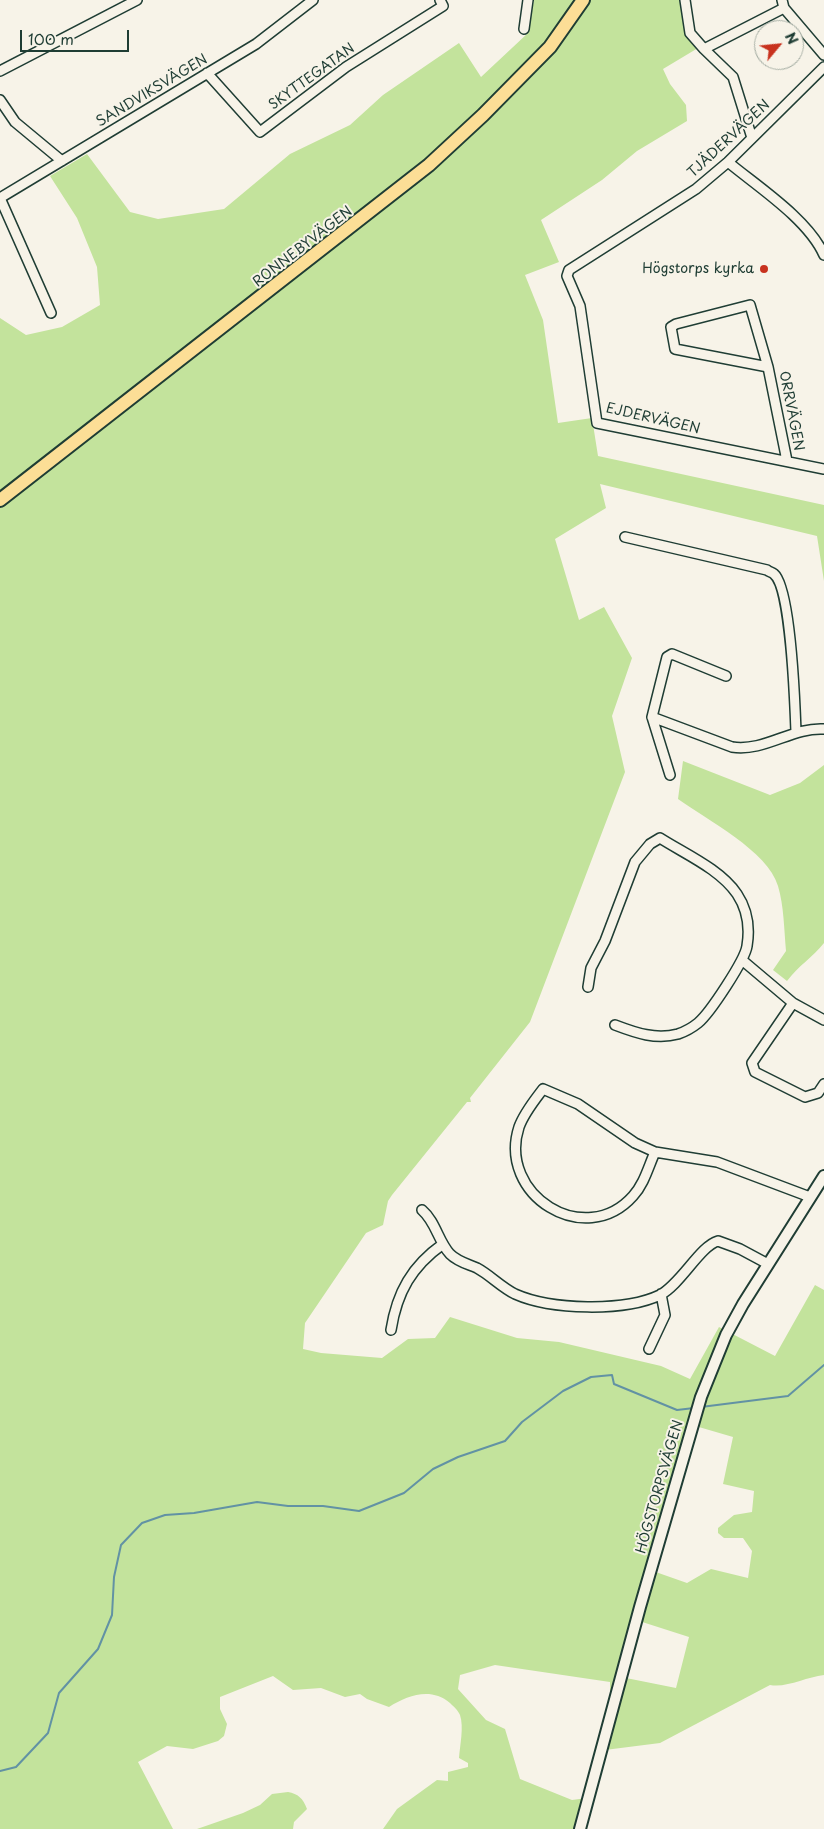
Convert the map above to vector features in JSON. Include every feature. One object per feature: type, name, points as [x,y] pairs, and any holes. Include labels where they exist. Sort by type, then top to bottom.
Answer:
[{"type":"main road","name":"RONNEBYVÄGEN","points":[[0,502],[429,165],[483,116],[550,47],[583,0]]},
{"type":"street","points":[[0,71],[137,0]]},
{"type":"street","name":"SANDVIKSVÄGEN","points":[[0,198],[256,44],[313,0]]},
{"type":"street","name":"SKYTTEGATAN","points":[[207,73],[260,132],[346,67],[443,6],[440,0]]},
{"type":"street","points":[[524,29],[528,0]]},
{"type":"street","points":[[685,0],[690,33],[733,76],[752,138]]},
{"type":"street","points":[[704,47],[783,4],[824,55]]},
{"type":"street","name":"TJÄDERVÄGEN","points":[[569,270],[689,193],[728,162],[824,67]]},
{"type":"street","points":[[0,100],[15,122],[62,161]]},
{"type":"street","points":[[728,162],[796,218],[819,244],[824,255]]},
{"type":"street","points":[[0,198],[51,312]]},
{"type":"street","name":"EJDERVÄGEN","points":[[569,270],[567,276],[581,314],[598,423],[824,469]]},
{"type":"street","name":"ORRVÄGEN","points":[[768,367],[675,349],[671,328],[676,324],[750,305],[768,367],[788,461]]},
{"type":"street","points":[[626,537],[656,546],[758,568],[774,574],[779,582],[790,629],[796,732]]},
{"type":"street","points":[[670,776],[652,717],[667,657],[672,654],[726,676]]},
{"type":"street","points":[[652,717],[732,746],[744,748],[774,742],[810,728],[824,728]]},
{"type":"street","points":[[588,987],[590,968],[605,942],[634,862],[650,844],[660,838],[724,878],[738,895],[746,914],[747,947],[742,960],[698,1023],[680,1034],[654,1036],[640,1034],[615,1025]]},
{"type":"street","points":[[742,960],[793,1003],[824,1020]]},
{"type":"street","points":[[793,1003],[752,1063],[755,1072],[805,1097],[818,1093],[824,1084]]},
{"type":"street","points":[[655,1152],[646,1177],[632,1198],[612,1211],[597,1216],[580,1217],[564,1214],[547,1207],[532,1194],[519,1170],[515,1144],[519,1127],[529,1106],[543,1089],[578,1104],[635,1143],[655,1152],[717,1162],[810,1197]]},
{"type":"street","name":"HÖGSTORPSVÄGEN","points":[[580,1829],[640,1607],[701,1397],[726,1335],[824,1176]]},
{"type":"street","points":[[422,1210],[432,1221],[443,1244],[451,1255],[478,1269],[499,1285],[514,1293],[544,1302],[580,1306],[622,1304],[661,1294],[683,1276],[711,1244],[718,1241],[740,1249],[768,1264]]},
{"type":"street","points":[[391,1330],[399,1297],[407,1283],[428,1254],[443,1244]]},
{"type":"street","points":[[648,1349],[665,1315],[661,1294]]},
{"type":"green space","points":[[534,0],[685,0],[690,33],[703,45],[663,69],[670,84],[686,105],[687,121],[637,151],[602,180],[541,220],[559,262],[525,275],[543,320],[558,423],[592,418],[598,456],[824,505],[824,581],[817,536],[600,484],[606,508],[555,539],[579,620],[604,607],[632,658],[612,716],[625,772],[530,1022],[470,1098],[471,1102],[467,1102],[392,1195],[388,1201],[383,1225],[366,1233],[305,1323],[303,1349],[321,1353],[382,1358],[408,1339],[435,1338],[450,1317],[517,1338],[559,1342],[661,1366],[690,1379],[719,1327],[775,1356],[815,1285],[824,1290],[824,1675],[790,1684],[770,1685],[660,1743],[597,1751],[610,1703],[610,1682],[495,1665],[460,1675],[458,1689],[486,1720],[505,1729],[520,1779],[572,1800],[587,1798],[580,1829],[383,1829],[397,1809],[437,1780],[448,1781],[448,1772],[468,1767],[468,1763],[459,1758],[462,1725],[458,1711],[443,1698],[435,1695],[412,1696],[389,1707],[367,1699],[360,1694],[345,1697],[321,1688],[293,1690],[273,1676],[220,1697],[220,1709],[227,1724],[224,1736],[218,1741],[193,1749],[167,1746],[138,1762],[173,1829],[0,1829],[0,318],[26,335],[62,327],[100,305],[97,267],[77,218],[50,176],[87,154],[130,212],[158,219],[224,209],[290,154],[350,125],[383,95],[459,43],[481,77],[528,33]],"holes":[[[692,1425],[733,1437],[723,1484],[754,1491],[752,1512],[734,1515],[718,1528],[718,1533],[724,1538],[743,1538],[752,1551],[748,1578],[711,1569],[687,1583],[650,1570]],[[636,1620],[689,1637],[676,1688],[621,1677]]]},
{"type":"green space","points":[[683,761],[770,795],[800,783],[824,765],[824,943],[787,981],[773,970],[786,951],[782,902],[772,873],[750,849],[735,837],[678,799]]},
{"type":"green space","points":[[288,1792],[300,1797],[307,1809],[294,1822],[293,1829],[197,1829],[243,1813],[260,1805],[272,1794]]},
{"type":"waterway","points":[[701,1407],[788,1396],[824,1365]]},
{"type":"waterway","points":[[0,1771],[16,1767],[48,1733],[59,1693],[98,1649],[112,1615],[114,1577],[121,1545],[142,1523],[165,1515],[194,1513],[257,1502],[288,1506],[323,1506],[359,1511],[404,1493],[433,1469],[458,1457],[505,1441],[522,1422],[563,1391],[591,1377],[612,1375],[614,1384],[677,1410],[694,1408]]},
{"type":"place","name":"Högstorps kyrka","points":[[764,269]]}]
